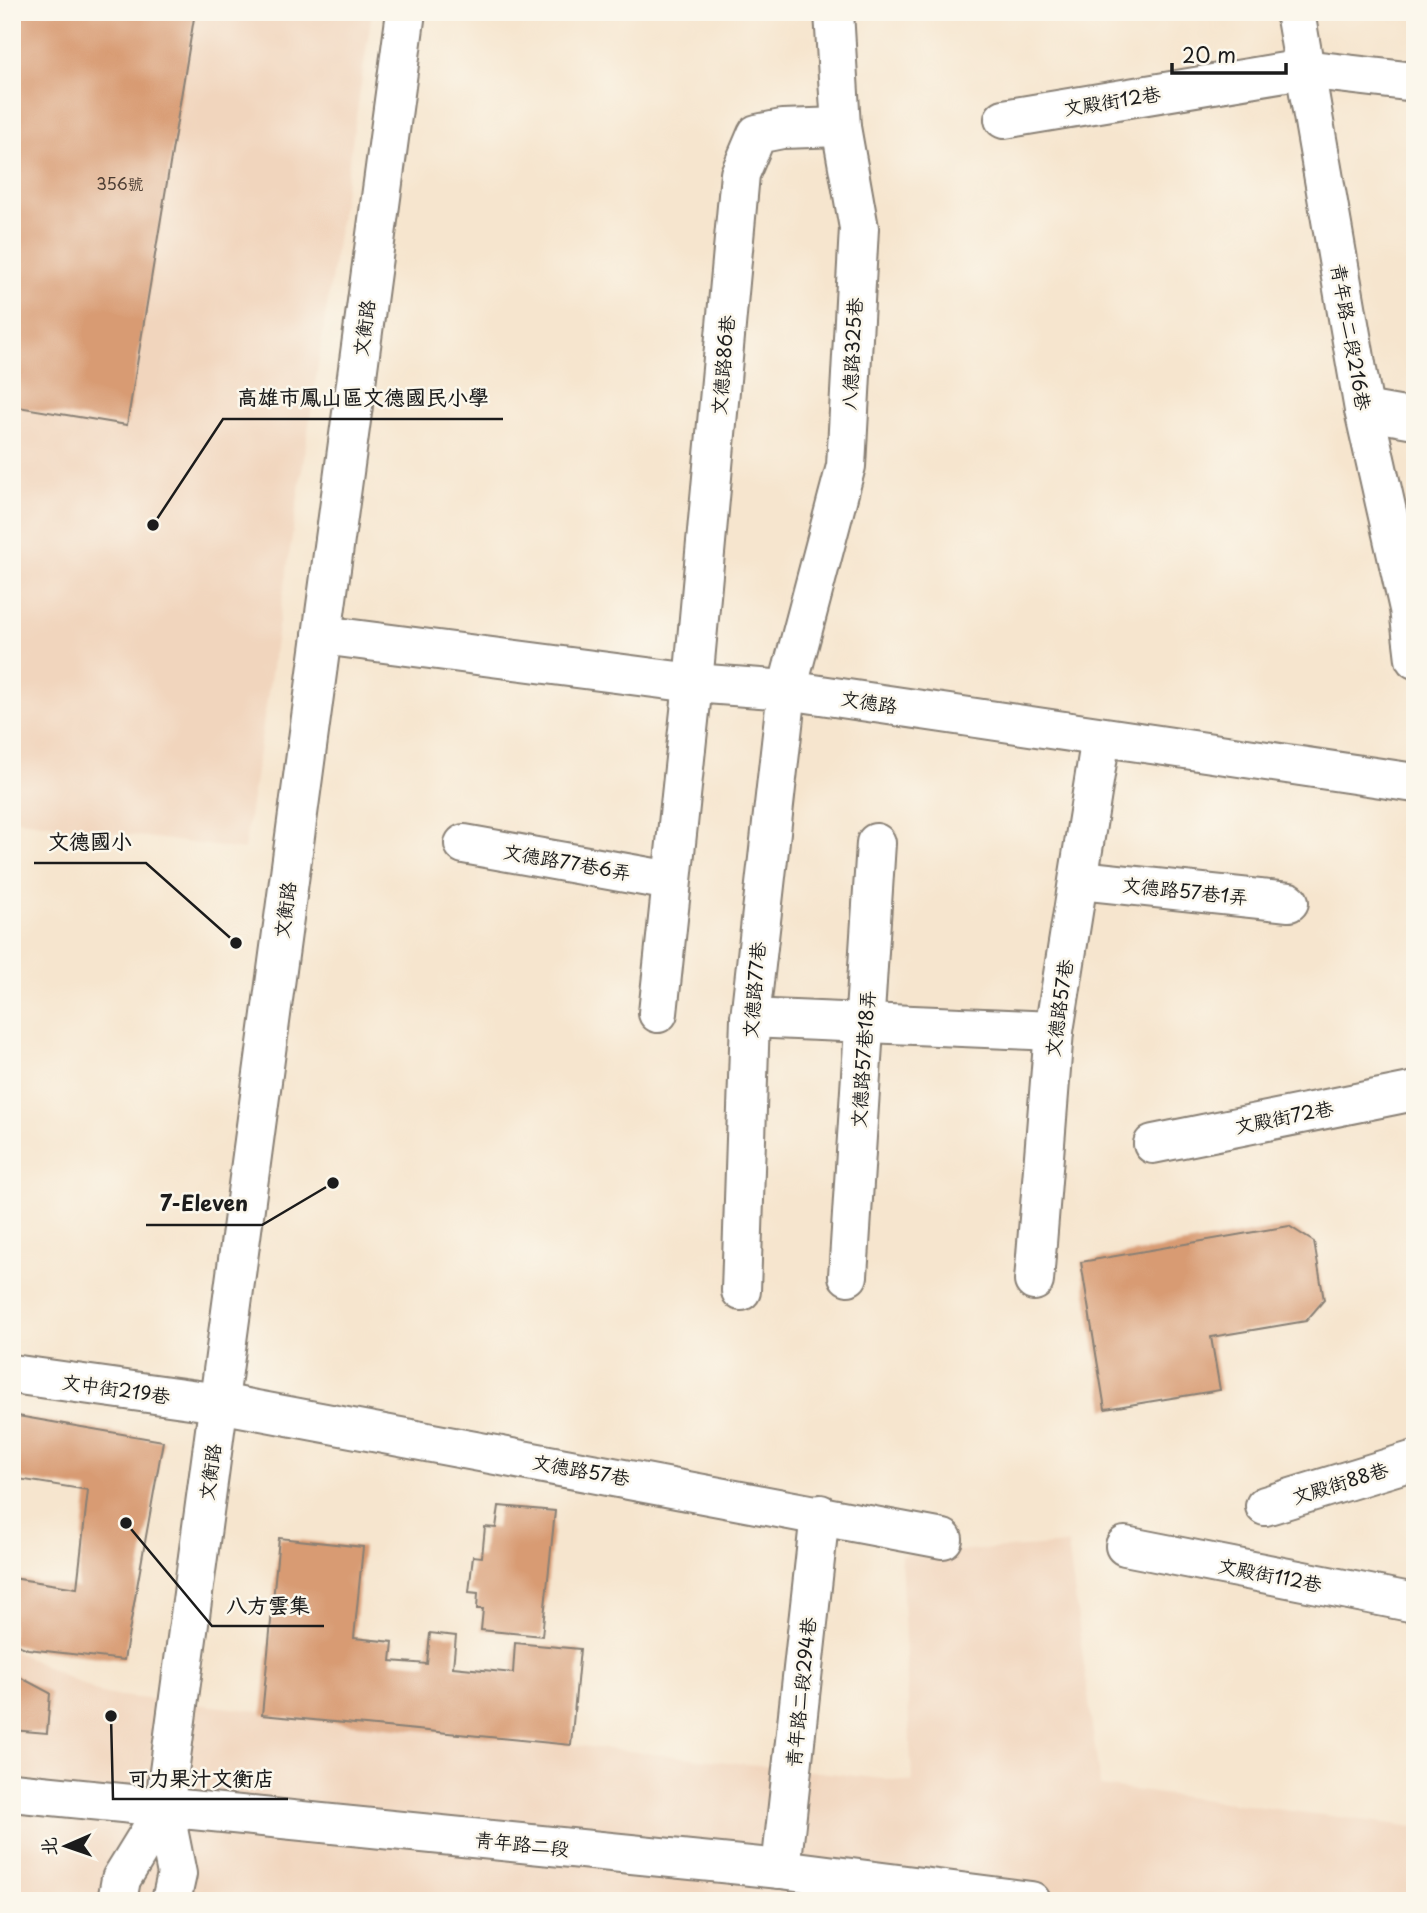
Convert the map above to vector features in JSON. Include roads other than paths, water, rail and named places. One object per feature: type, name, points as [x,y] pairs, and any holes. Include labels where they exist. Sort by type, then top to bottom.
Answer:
[{"type":"street","name":"文衡路","points":[[171,1901],[177,1874],[164,1809],[407,12]]},
{"type":"street","name":"八德路325巷","points":[[787,690],[846,466],[859,228],[841,127],[834,12]]},
{"type":"street","name":"青年路二段216巷","points":[[1295,12],[1364,410],[1409,608],[1415,659]]},
{"type":"street","name":"文殿街12巷","points":[[1004,119],[1304,69],[1415,82]]},
{"type":"street","name":"文德路86巷","points":[[693,683],[740,174],[757,134],[782,129],[841,127]]},
{"type":"street","points":[[1364,410],[1415,419]]},
{"type":"street","name":"文德路","points":[[322,635],[693,683],[787,690],[1415,783]]},
{"type":"street","points":[[658,1013],[693,683]]},
{"type":"street","name":"文德路77巷","points":[[741,1291],[750,1018],[787,690]]},
{"type":"street","name":"文德路57巷","points":[[1034,1281],[1054,1031],[1101,737]]},
{"type":"street","name":"文德路57巷18弄","points":[[848,1276],[876,843]]},
{"type":"street","name":"文德路77巷6弄","points":[[464,844],[671,881]]},
{"type":"street","name":"文德路57巷1弄","points":[[1080,880],[1289,902]]},
{"type":"street","points":[[750,1018],[1054,1031]]},
{"type":"street","name":"文殿街72巷","points":[[1153,1144],[1415,1091]]},
{"type":"street","name":"文中街219巷","points":[[12,1374],[219,1403]]},
{"type":"street","name":"文德路57巷","points":[[219,1403],[943,1539]]},
{"type":"street","name":"文殿街88巷","points":[[1265,1506],[1415,1460]]},
{"type":"street","name":"青年路二段294巷","points":[[781,1869],[820,1514]]},
{"type":"street","name":"文殿街112巷","points":[[1125,1546],[1415,1603]]},
{"type":"street","name":"青年路二段","points":[[12,1792],[781,1869],[1031,1901]]},
{"type":"street","name":"文衡路","points":[[117,1901],[121,1879],[164,1809]]},
{"type":"place","name":"高雄市鳳山區文德國民小學","points":[[153,525]]},
{"type":"place","name":"文德國小","points":[[236,943]]},
{"type":"place","name":"7-Eleven","points":[[333,1183]]},
{"type":"place","name":"八方雲集","points":[[126,1523]]},
{"type":"place","name":"可力果汁文衡店","points":[[111,1716]]}]
